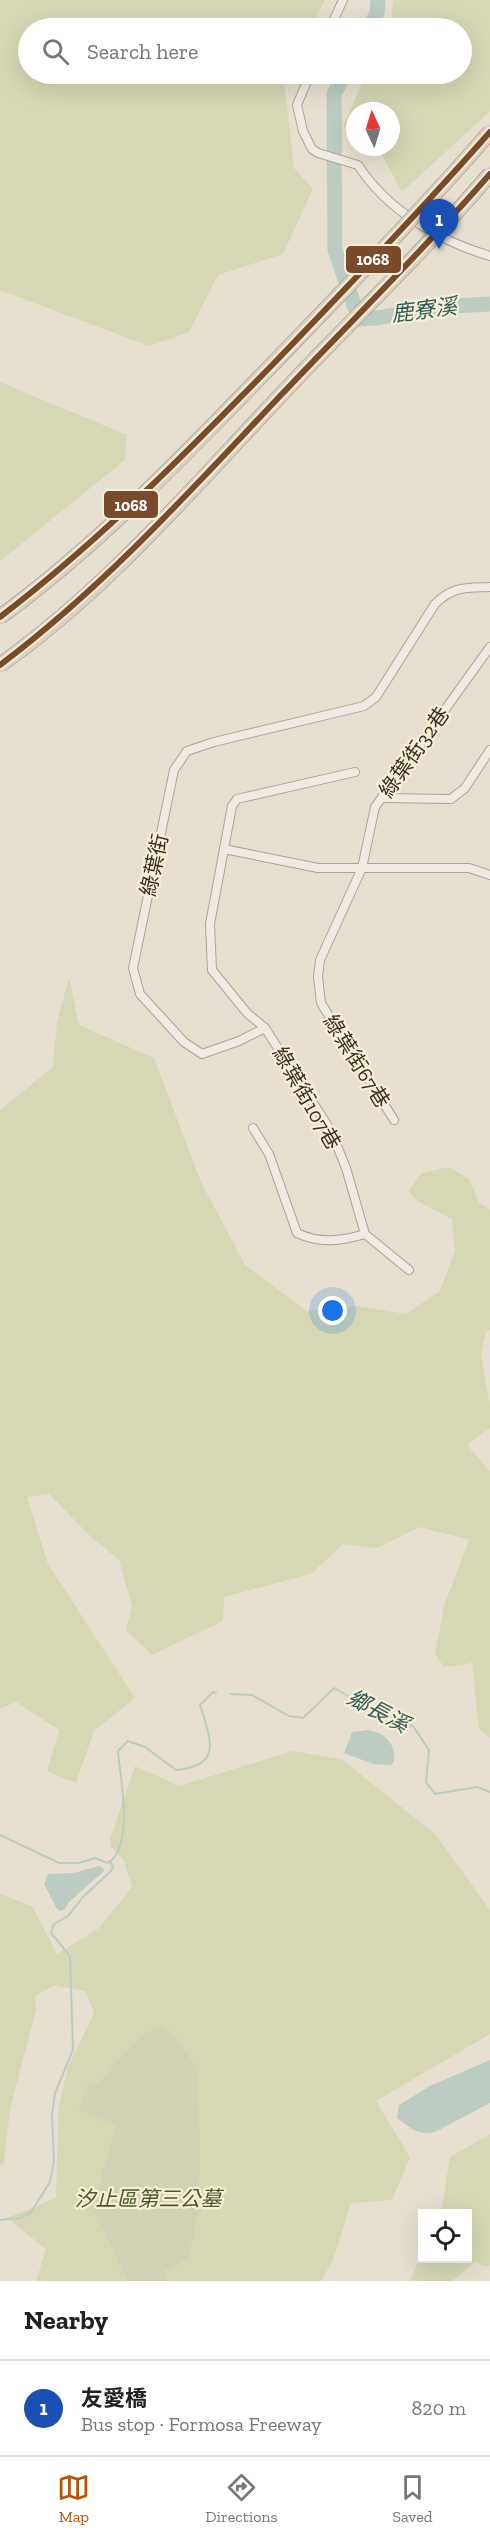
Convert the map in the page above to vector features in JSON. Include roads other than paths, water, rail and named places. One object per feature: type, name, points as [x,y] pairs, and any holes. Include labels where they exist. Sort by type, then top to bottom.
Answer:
[{"type":"highway","points":[[0,617],[99,535],[194,445],[421,211],[490,132]]},
{"type":"highway","points":[[0,665],[56,621],[146,539],[320,353],[447,225],[490,174]]},
{"type":"street","points":[[335,18],[343,0]]},
{"type":"street","points":[[306,84],[297,105],[303,131],[312,149],[318,153],[358,165],[370,184],[398,209],[446,239],[490,256]]},
{"type":"street","name":"綠葉街","points":[[265,1028],[239,1041],[202,1054],[184,1041],[140,994],[133,968],[174,770],[187,751],[214,742],[364,706],[376,697],[435,604],[447,592],[461,588],[490,587]]},
{"type":"street","name":"綠葉街32巷","points":[[362,868],[375,807],[490,647]]},
{"type":"street","points":[[382,798],[451,799],[465,788],[490,750]]},
{"type":"street","points":[[265,1028],[247,1013],[212,970],[210,924],[232,806],[237,799],[251,795],[355,772]]},
{"type":"street","points":[[224,849],[318,868],[469,868],[490,875]]},
{"type":"street","name":"綠葉街67巷","points":[[362,868],[320,960],[318,977],[321,1004],[394,1120]]},
{"type":"street","name":"綠葉街107巷","points":[[265,1028],[331,1131],[346,1168],[365,1234]]},
{"type":"street","points":[[253,1128],[270,1154],[297,1233],[308,1238],[337,1242],[365,1234],[409,1270]]},
{"type":"waterway","name":"鹿寮溪","points":[[374,18],[378,0]]},
{"type":"waterway","name":"鹿寮溪","points":[[340,84],[334,94],[335,250],[359,319],[378,318],[434,307],[490,304]]},
{"type":"waterway","name":"鄉長溪","points":[[231,1694],[252,1695],[289,1716],[303,1718],[334,1688],[373,1710],[413,1726],[429,1750],[426,1782],[435,1794],[477,1787],[490,1792]]},
{"type":"waterway","name":"鄉長溪","points":[[0,1835],[59,1863],[79,1863],[95,1858],[108,1863],[116,1854],[124,1827],[118,1751],[128,1741],[145,1747],[176,1770],[201,1763],[210,1748],[200,1705],[213,1692],[216,1693]]},
{"type":"waterway","points":[[0,2220],[20,2218],[31,2212],[50,2182],[54,2161],[52,2115],[55,2093],[73,2050],[70,1956],[51,1933],[54,1924],[68,1916],[83,1897],[111,1871],[113,1867],[110,1861]]},
{"type":"place","name":"友愛橋","points":[[439,249]]},
{"type":"park label","name":"汐止區第三公墓","points":[[148,2198]]}]
